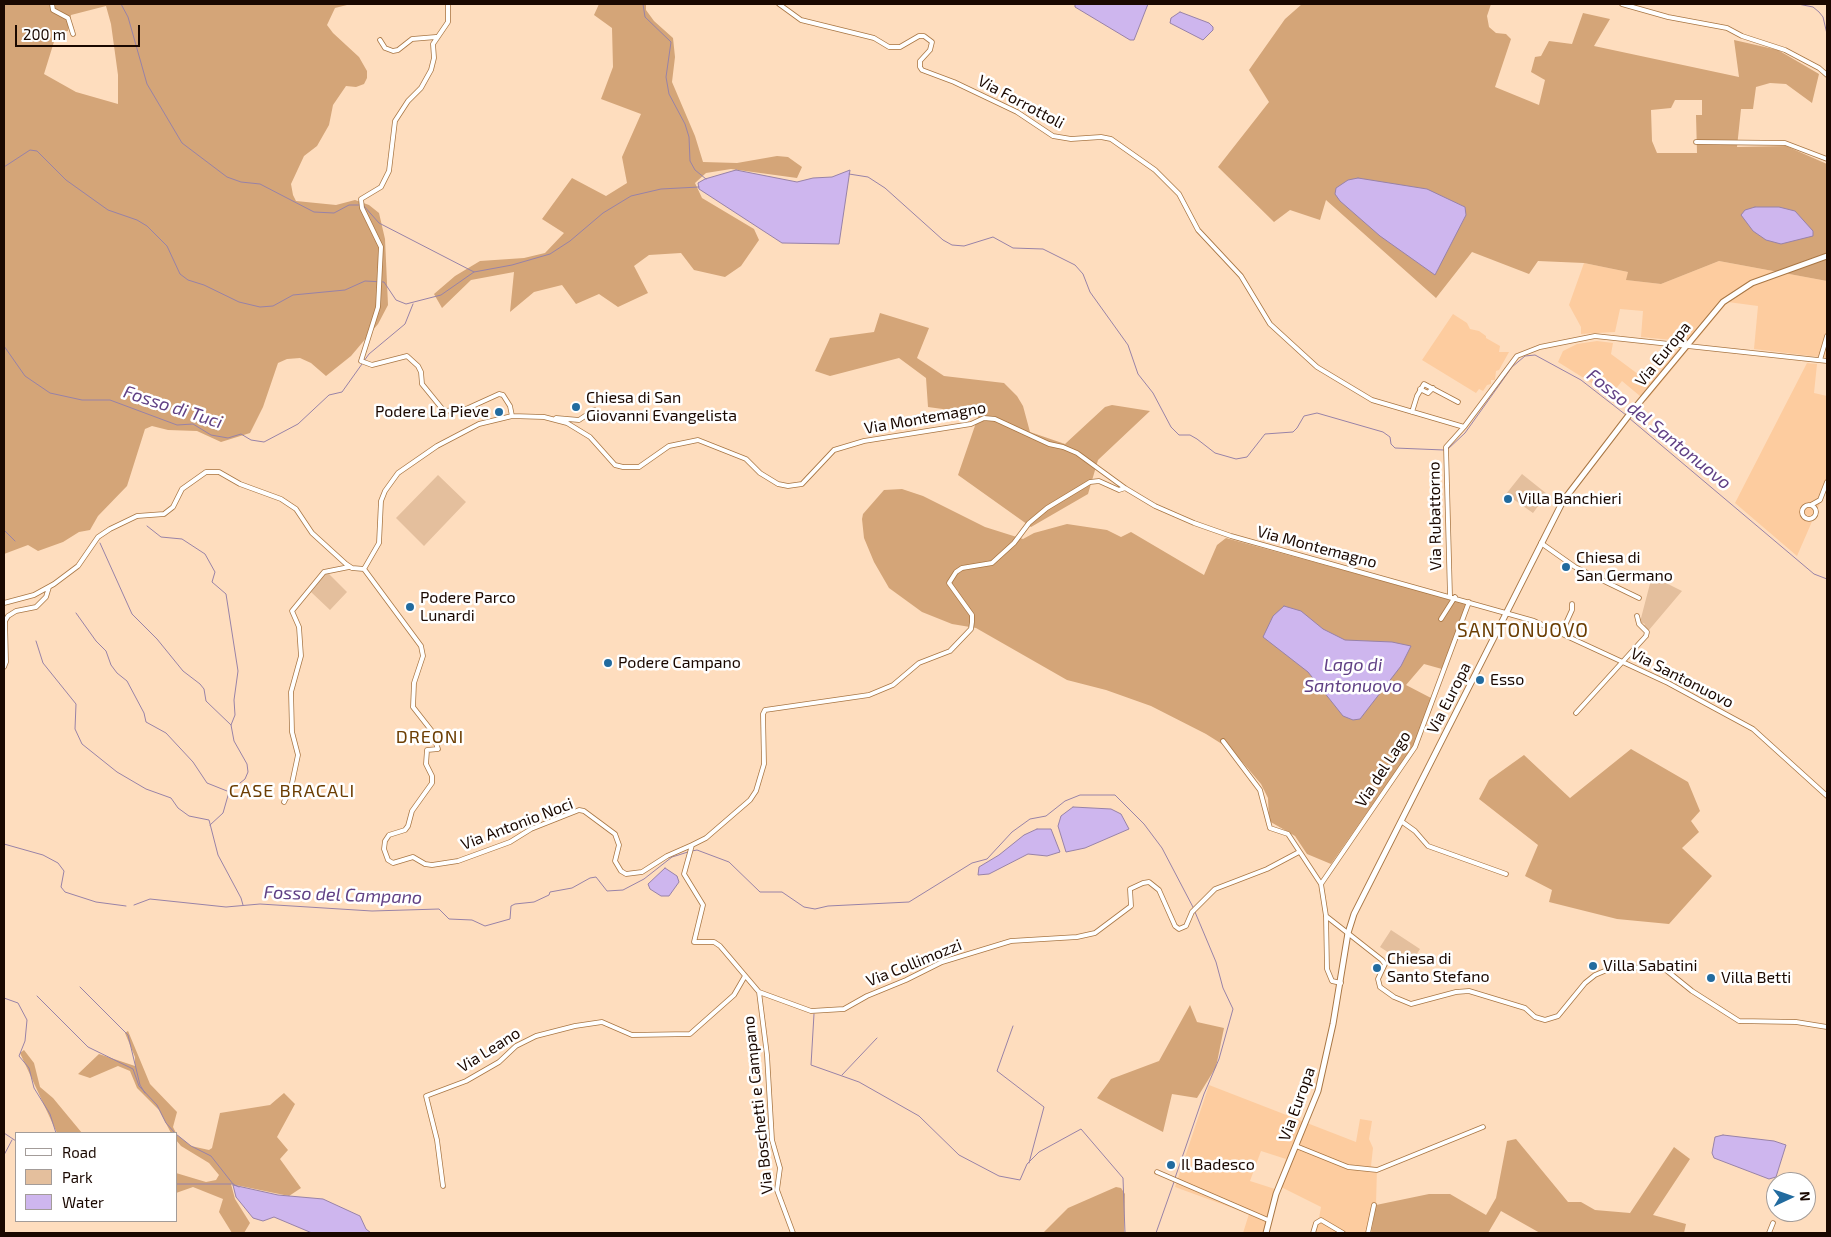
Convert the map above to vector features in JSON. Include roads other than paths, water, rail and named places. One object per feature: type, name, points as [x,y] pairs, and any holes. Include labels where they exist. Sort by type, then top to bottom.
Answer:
[{"type":"main road","name":"Via Europa","points":[[1266,1233],[1268,1220],[1318,1091],[1341,983],[1348,933],[1354,914],[1568,492],[1718,306],[1743,288],[1765,278],[1827,256]]},
{"type":"street","points":[[52,4],[53,10],[68,18],[73,34]]},
{"type":"street","points":[[448,4],[448,22],[433,44],[434,58],[431,70],[421,88],[408,101],[395,121],[389,171],[381,187],[364,196],[360,202],[382,247],[378,307],[361,361],[372,364],[407,356],[418,366],[421,372],[422,384],[444,411],[466,410],[499,394],[504,395],[510,406],[512,416]]},
{"type":"street","name":"Via Forrottoli","points":[[779,4],[802,20],[874,38],[889,47],[900,47],[918,36],[924,36],[932,42],[930,50],[920,61],[922,70],[954,82],[1017,112],[1053,136],[1071,139],[1101,137],[1111,139],[1155,170],[1179,194],[1198,230],[1241,276],[1270,324],[1317,367],[1372,400],[1464,427]]},
{"type":"street","points":[[1622,4],[1668,17],[1727,28],[1742,36],[1785,50],[1819,68],[1827,75]]},
{"type":"street","points":[[380,40],[386,48],[393,51],[398,50],[412,39],[436,38]]},
{"type":"street","points":[[1696,142],[1785,142],[1827,159]]},
{"type":"street","name":"Via Rubattorno","points":[[1452,597],[1446,450],[1515,357],[1529,350],[1595,336],[1827,361]]},
{"type":"street","points":[[1820,360],[1827,336]]},
{"type":"street","points":[[1412,412],[1420,389],[1424,384],[1458,402]]},
{"type":"street","points":[[1420,389],[1428,394],[1433,388]]},
{"type":"street","points":[[544,417],[579,420],[594,410]]},
{"type":"street","name":"Via Montemagno","points":[[364,570],[379,543],[381,501],[385,491],[398,473],[437,446],[479,424],[506,419],[512,416],[544,417],[567,423],[590,437],[615,465],[623,467],[639,467],[670,446],[698,440],[746,459],[760,473],[778,484],[788,486],[802,484],[834,450],[864,441],[970,424],[984,418],[995,418],[1048,444],[1063,447],[1077,453],[1125,488],[1163,509],[1230,536],[1506,612]]},
{"type":"street","points":[[4,603],[29,597],[49,587],[76,568],[98,537],[104,533],[137,516],[164,514],[173,507],[182,489],[206,472],[219,472],[240,484],[281,499],[296,509],[312,533],[350,567]]},
{"type":"street","points":[[692,845],[706,838],[750,800],[756,791],[764,764],[763,714],[765,710],[869,694],[893,685],[919,663],[950,651],[971,629],[972,622],[972,615],[949,584],[956,572],[962,568],[992,563],[1014,543],[1029,523],[1047,508],[1090,482],[1099,481],[1119,490],[1125,488]]},
{"type":"street","points":[[1811,505],[1820,500],[1827,482]]},
{"type":"street","points":[[1541,543],[1572,565],[1639,598]]},
{"type":"street","points":[[284,802],[291,788],[298,754],[292,732],[291,691],[301,656],[299,627],[292,611],[324,572],[350,567],[364,570]]},
{"type":"street","name":"Via Antonio Noci","points":[[364,570],[421,646],[423,656],[414,683],[413,707],[431,730],[438,749],[427,750],[426,764],[432,776],[432,783],[412,811],[408,826],[405,830],[389,836],[385,841],[384,849],[388,860],[393,863],[413,858],[432,865],[458,861],[510,842],[531,829],[579,810],[584,811],[615,834],[619,845],[615,861],[621,871],[626,874],[642,872],[683,848],[692,845]]},
{"type":"street","points":[[4,667],[6,662],[5,621],[8,616],[16,611],[36,607],[46,597],[49,587]]},
{"type":"street","points":[[1441,619],[1452,597]]},
{"type":"street","name":"Via del Lago","points":[[1321,884],[1415,747],[1469,602]]},
{"type":"street","points":[[1561,634],[1572,610],[1572,604]]},
{"type":"street","name":"Via Santonuovo","points":[[1506,612],[1623,662],[1702,700],[1753,729],[1827,796]]},
{"type":"street","points":[[1576,713],[1647,635],[1637,622],[1637,616]]},
{"type":"street","points":[[1223,741],[1260,790],[1270,828],[1288,834],[1321,884],[1326,916],[1326,969],[1332,981],[1341,983]]},
{"type":"street","points":[[1401,821],[1415,831],[1428,846],[1506,874]]},
{"type":"street","name":"Via Boschetti e Campano","points":[[692,845],[684,874],[703,905],[694,942],[714,942],[759,992],[766,1054],[772,1140],[780,1168],[777,1190],[793,1233]]},
{"type":"street","name":"Via Collimozzi","points":[[759,992],[811,1012],[844,1009],[867,996],[906,980],[942,962],[1011,941],[1077,937],[1095,933],[1131,906],[1130,889],[1142,883],[1149,882],[1159,890],[1174,926],[1179,929],[1186,926],[1194,910],[1215,889],[1268,869],[1299,852]]},
{"type":"street","points":[[1326,916],[1384,963],[1378,979],[1380,987],[1394,997],[1411,1004],[1456,992],[1469,991],[1525,1008],[1535,1017],[1545,1020],[1558,1016],[1585,983],[1595,975],[1614,967],[1642,967],[1666,970],[1692,991],[1739,1021],[1796,1022],[1827,1027]]},
{"type":"street","name":"Via Leano","points":[[443,1186],[437,1140],[426,1096],[466,1081],[499,1062],[516,1046],[536,1036],[575,1026],[602,1022],[632,1035],[690,1034],[734,994],[745,976]]},
{"type":"street","points":[[1296,1146],[1348,1167],[1377,1170],[1483,1127]]},
{"type":"street","points":[[1157,1172],[1268,1220]]},
{"type":"street","points":[[1368,1233],[1374,1205]]},
{"type":"street","points":[[1313,1233],[1316,1223],[1321,1220],[1344,1233]]},
{"type":"street","points":[[1769,1233],[1772,1223]]},
{"type":"water","points":[[1075,4],[1148,4],[1134,40],[1130,40],[1075,7]]},
{"type":"water","points":[[1180,12],[1209,23],[1213,30],[1203,40],[1170,23],[1171,18]]},
{"type":"water","points":[[736,170],[797,182],[813,178],[832,177],[850,170],[839,244],[782,243],[699,189],[698,183],[705,179]]},
{"type":"water","points":[[1358,178],[1427,189],[1465,207],[1466,215],[1435,275],[1380,236],[1340,201],[1335,194],[1336,188],[1348,180]]},
{"type":"water","points":[[1755,207],[1779,207],[1795,211],[1813,231],[1813,236],[1781,244],[1766,240],[1753,231],[1741,215],[1745,210]]},
{"type":"water","name":"Lago di Santonuovo","points":[[1284,606],[1301,611],[1323,629],[1345,640],[1392,642],[1411,646],[1401,666],[1360,719],[1353,720],[1343,716],[1308,672],[1263,637],[1273,616]]},
{"type":"water","points":[[1073,807],[1111,809],[1121,814],[1129,829],[1085,848],[1066,852],[1058,826],[1061,816]]},
{"type":"water","points":[[1037,829],[1051,829],[1060,852],[1047,856],[1028,854],[989,874],[978,875],[979,867],[999,855],[1024,835]]},
{"type":"water","points":[[665,868],[677,876],[679,882],[669,896],[661,896],[650,889],[648,884]]},
{"type":"water","points":[[1723,1135],[1774,1141],[1786,1145],[1778,1172],[1766,1172],[1766,1178],[1714,1158],[1712,1153],[1715,1137]]},
{"type":"water","points":[[233,1185],[278,1195],[323,1199],[360,1216],[366,1229],[371,1233],[312,1233],[274,1217],[263,1221],[253,1218],[236,1197]]},
{"type":"waterway","points":[[121,4],[128,17],[147,84],[182,143],[227,177],[241,182],[260,184],[314,212],[334,213],[349,205],[359,205]]},
{"type":"waterway","name":"Fosso del Santonuovo","points":[[643,4],[645,17],[671,42],[666,77],[669,94],[685,124],[689,137],[690,161],[695,170],[706,179]]},
{"type":"waterway","points":[[1798,4],[1813,7],[1819,12],[1823,17],[1827,34]]},
{"type":"waterway","points":[[4,167],[30,150],[37,151],[66,180],[108,210],[137,220],[147,226],[167,246],[180,274],[188,280],[204,285],[239,302],[260,307],[273,306],[293,295],[345,290],[365,281],[384,282],[396,300],[406,304],[441,295],[474,272]]},
{"type":"waterway","name":"Fosso del Santonuovo","points":[[849,174],[868,177],[885,188],[943,240],[952,245],[964,246],[993,237],[1013,248],[1043,249],[1075,265],[1083,274],[1090,292],[1128,345],[1138,374],[1153,393],[1171,427],[1179,435],[1190,435],[1197,439],[1215,453],[1236,459],[1247,457],[1265,434],[1293,432],[1304,416],[1317,413],[1383,432],[1390,437],[1391,444],[1395,448],[1444,450]]},
{"type":"waterway","points":[[363,205],[379,223],[474,272],[512,265],[550,254],[570,241],[603,213],[631,196],[661,189],[699,187]]},
{"type":"waterway","name":"Fosso di Tuci","points":[[364,361],[369,354],[405,324],[413,304]]},
{"type":"waterway","name":"Fosso di Tuci","points":[[4,346],[25,376],[50,393],[82,400],[110,400],[177,425],[193,424],[211,435],[228,438],[241,434],[251,440],[264,442],[298,424],[329,395],[342,392],[362,364]]},
{"type":"waterway","name":"Fosso del Santonuovo","points":[[1448,449],[1465,433],[1512,367],[1525,356],[1535,355],[1581,380],[1626,415]]},
{"type":"waterway","name":"Fosso del Santonuovo","points":[[1629,418],[1814,574],[1827,579]]},
{"type":"waterway","points":[[147,526],[161,537],[182,539],[205,554],[215,572],[212,582],[226,594],[238,671],[234,700],[235,715],[231,725],[234,741],[247,764],[248,772],[245,779],[229,792],[223,813],[210,825]]},
{"type":"waterway","points":[[4,530],[15,541]]},
{"type":"waterway","points":[[100,543],[132,614],[157,639],[183,671],[200,684],[204,689],[206,701],[231,725]]},
{"type":"waterway","points":[[76,613],[96,641],[106,651],[111,665],[127,681],[144,713],[146,722],[166,733],[193,762],[207,783],[227,791]]},
{"type":"waterway","points":[[36,641],[43,663],[76,704],[75,729],[82,744],[117,772],[146,789],[171,798],[178,808],[189,816],[209,820],[218,855],[243,905]]},
{"type":"waterway","name":"Fosso del Campano","points":[[692,851],[697,850],[729,862],[760,892],[782,892],[804,907],[815,909],[828,906],[909,902],[972,863],[987,859],[1012,832],[1030,819],[1046,816],[1065,801],[1080,795],[1115,795],[1144,824],[1162,848],[1194,909]]},
{"type":"waterway","name":"Fosso del Campano","points":[[4,844],[43,855],[58,863],[64,871],[61,887],[65,892],[96,902],[126,906]]},
{"type":"waterway","name":"Fosso del Campano","points":[[134,905],[150,899],[226,907],[260,904],[372,911],[439,909],[449,919],[472,920],[485,926],[510,919],[511,906],[515,904],[534,902],[549,895],[550,892],[572,888],[590,878],[596,877],[607,891],[623,890],[644,879],[672,857],[688,852]]},
{"type":"waterway","name":"Fosso del Campano","points":[[1175,1178],[1204,1094],[1219,1059],[1233,1009],[1223,988],[1216,962],[1195,912]]},
{"type":"waterway","points":[[80,987],[128,1035],[140,1085],[145,1093]]},
{"type":"waterway","points":[[37,996],[88,1047],[133,1069],[139,1086],[157,1105],[166,1123],[174,1132]]},
{"type":"waterway","points":[[4,998],[18,1003],[27,1020],[25,1041],[19,1056],[29,1068],[34,1088],[50,1114],[56,1132]]},
{"type":"waterway","points":[[814,1014],[811,1065],[859,1082],[919,1116],[959,1155],[999,1176],[1020,1180],[1027,1164],[1039,1152],[1081,1129],[1123,1178],[1125,1233]]},
{"type":"waterway","points":[[1013,1026],[997,1071],[1044,1107],[1029,1163]]},
{"type":"waterway","points":[[842,1075],[877,1038]]},
{"type":"waterway","points":[[4,1133],[15,1140]]},
{"type":"waterway","points":[[178,1136],[191,1146],[211,1156],[233,1184],[239,1187]]},
{"type":"waterway","points":[[4,1155],[12,1140]]},
{"type":"waterway","name":"Fosso del Campano","points":[[1156,1233],[1174,1182]]},
{"type":"waterway","points":[[178,1184],[233,1184]]},
{"type":"place","name":"Chiesa di San Giovanni Evangelista","points":[[576,407]]},
{"type":"place","name":"Podere La Pieve","points":[[499,412]]},
{"type":"place","name":"Villa Banchieri","points":[[1508,499]]},
{"type":"place","name":"Chiesa di San Germano","points":[[1566,567]]},
{"type":"place","name":"Podere Parco Lunardi","points":[[410,607]]},
{"type":"place","name":"Podere Campano","points":[[608,663]]},
{"type":"place","name":"Esso","points":[[1480,680]]},
{"type":"place","name":"Villa Sabatini","points":[[1593,966]]},
{"type":"place","name":"Chiesa di Santo Stefano","points":[[1377,968]]},
{"type":"place","name":"Villa Betti","points":[[1711,978]]},
{"type":"place","name":"Il Badesco","points":[[1171,1165]]},
{"type":"district","name":"SANTONUOVO","points":[[1523,631]]},
{"type":"district","name":"DREONI","points":[[430,737]]},
{"type":"district","name":"CASE BRACALI","points":[[292,791]]}]
